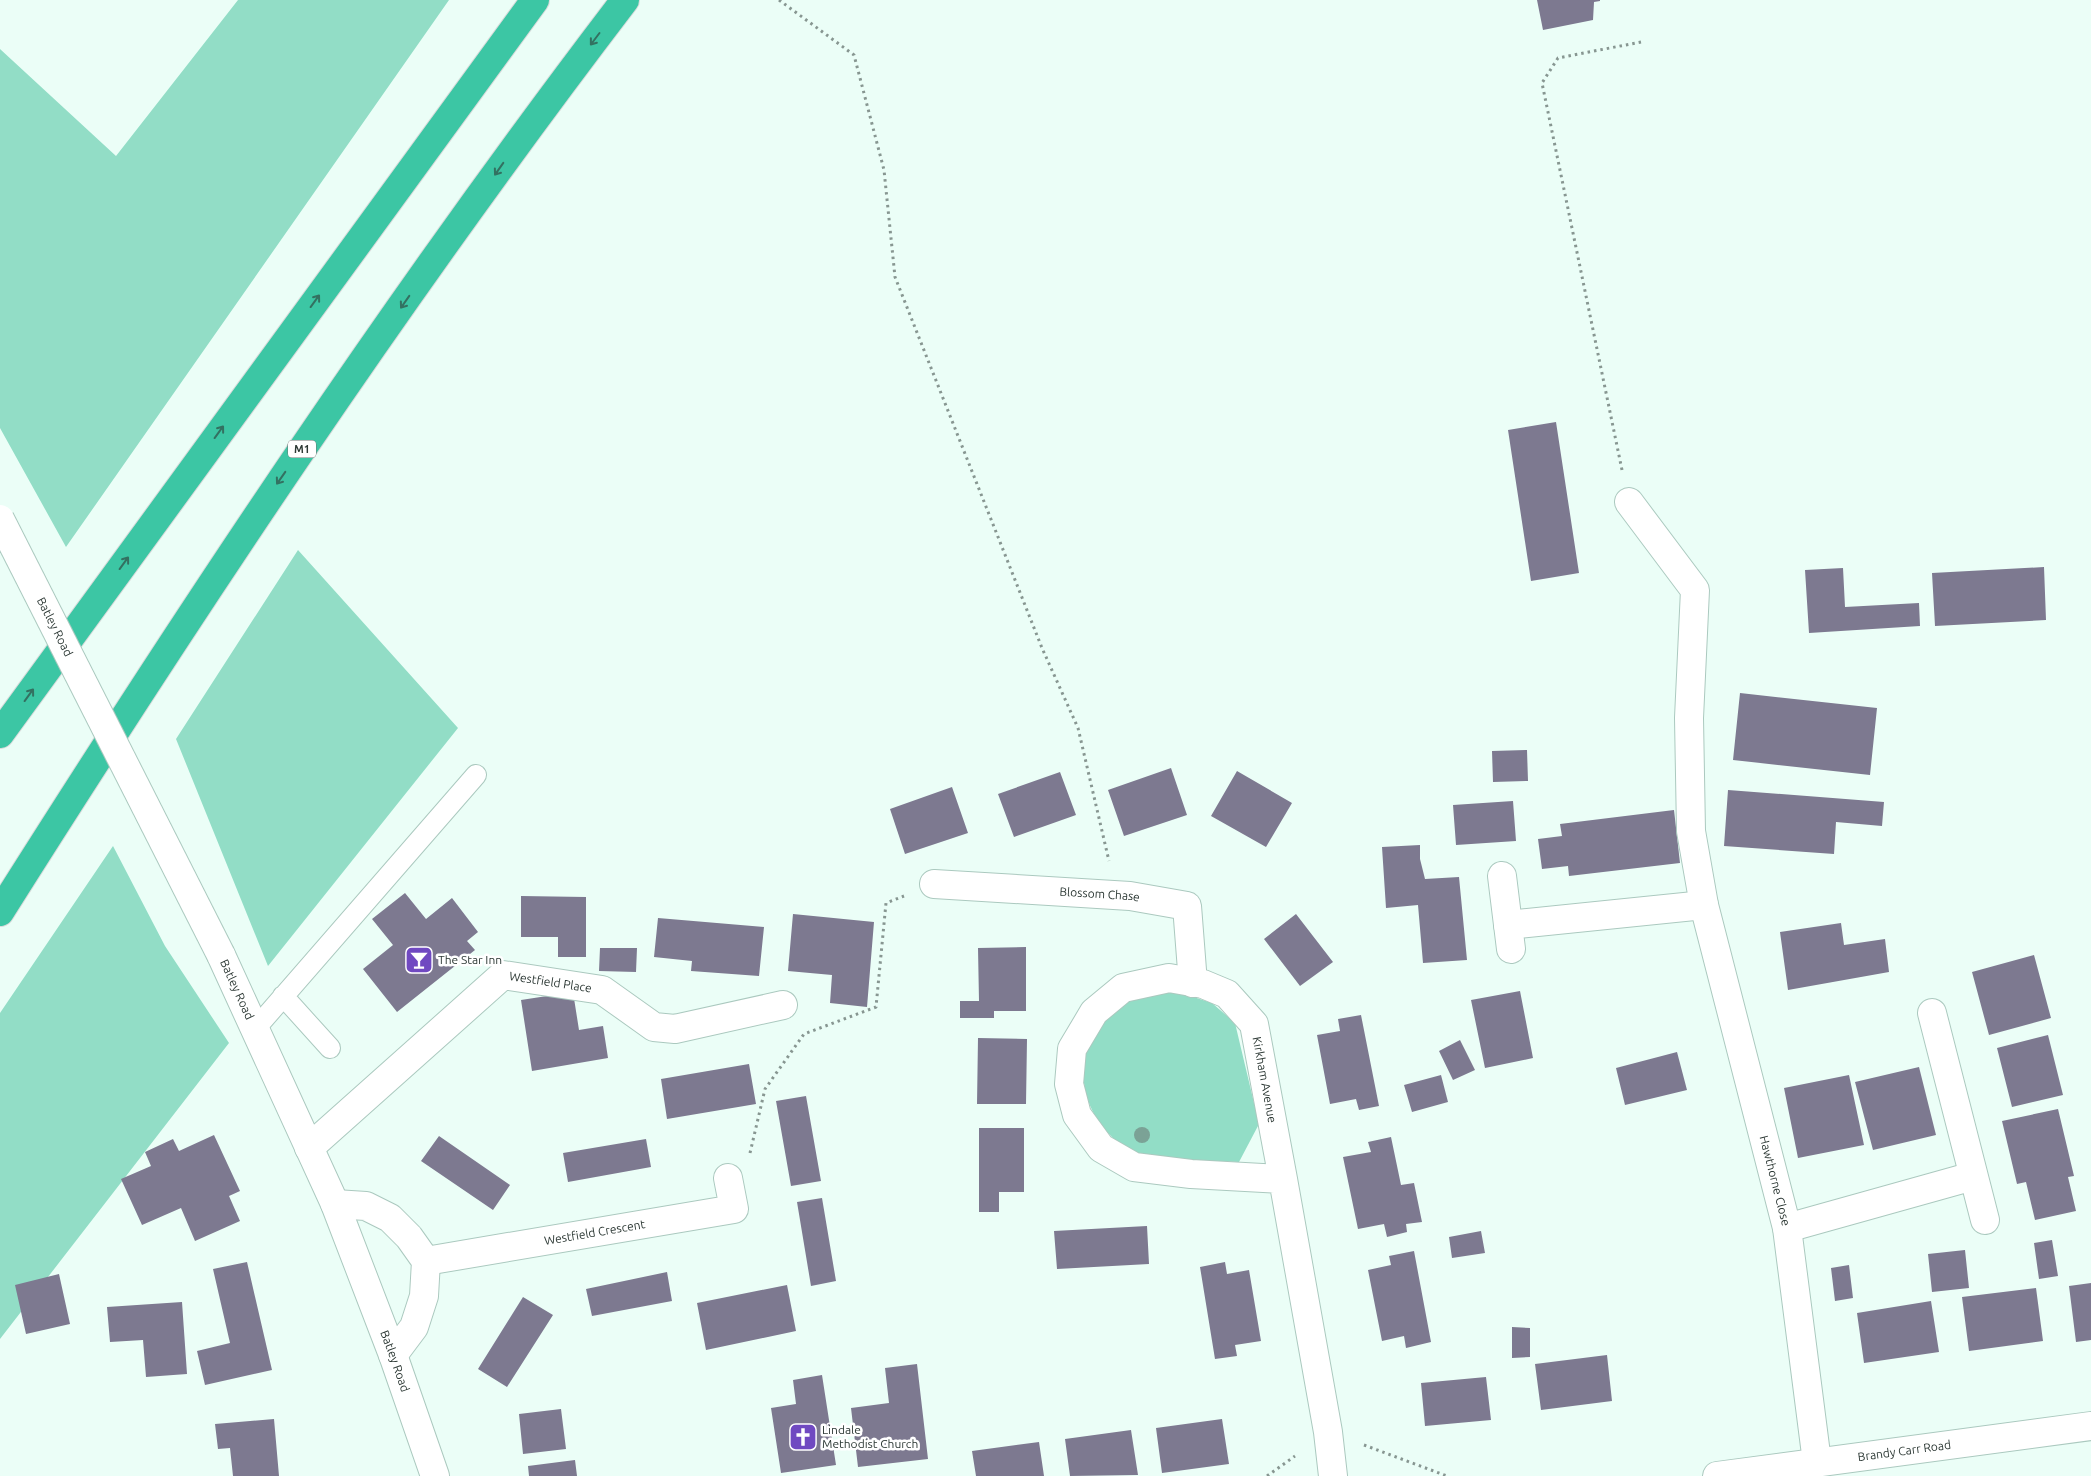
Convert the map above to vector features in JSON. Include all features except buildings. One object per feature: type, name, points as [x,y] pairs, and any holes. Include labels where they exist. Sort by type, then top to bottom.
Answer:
[{"type":"highway","points":[[0,734],[535,0]]},
{"type":"highway","name":"M1","points":[[0,912],[278,482],[531,123],[625,0]]},
{"type":"street","name":"Hawthorne Close","points":[[1629,502],[1695,590],[1689,718],[1690,831],[1704,905],[1787,1228],[1816,1462]]},
{"type":"street","name":"Batley Road","points":[[0,518],[221,955],[335,1204],[393,1355],[435,1476]]},
{"type":"street","points":[[1502,876],[1509,937],[1704,905]]},
{"type":"street","name":"Blossom Chase","points":[[934,884],[1130,896],[1187,906],[1193,983]]},
{"type":"street","name":"Westfield Place","points":[[309,1148],[502,975],[602,990],[654,1027],[675,1029],[782,1005]]},
{"type":"street","name":"Kirkham Avenue","points":[[1283,1180],[1191,1174],[1134,1167],[1101,1148],[1077,1115],[1069,1084],[1072,1050],[1094,1012],[1123,988],[1169,978],[1203,984],[1227,994],[1254,1024],[1283,1180],[1328,1432],[1333,1476]]},
{"type":"street","points":[[1932,1013],[1985,1220]]},
{"type":"street","points":[[1787,1228],[1973,1176]]},
{"type":"street","name":"Westfield Crescent","points":[[426,1261],[734,1209],[728,1178]]},
{"type":"street","points":[[335,1204],[366,1206],[390,1218],[409,1237],[426,1261],[424,1296],[414,1327],[393,1355]]},
{"type":"street","name":"Brandy Carr Road","points":[[1717,1476],[2091,1426]]},
{"type":"lane","points":[[255,1029],[476,775]]},
{"type":"lane","points":[[283,996],[330,1048]]},
{"type":"path","points":[[779,0],[854,55],[884,170],[894,277],[1042,648],[1078,728],[1111,868],[1130,896]]},
{"type":"path","points":[[1629,502],[1542,83],[1558,58],[1641,42]]},
{"type":"path","points":[[728,1178],[747,1166],[765,1089],[804,1034],[876,1007],[886,903],[934,884]]},
{"type":"green space","points":[[238,0],[449,0],[66,547],[0,428],[0,49],[116,156]]},
{"type":"green space","points":[[298,550],[458,728],[268,966],[176,739]]},
{"type":"green space","points":[[113,846],[165,946],[229,1043],[0,1339],[0,1013]]},
{"type":"green space","points":[[1178,992],[1212,1003],[1235,1023],[1259,1124],[1239,1162],[1179,1160],[1134,1152],[1121,1146],[1109,1134],[1097,1119],[1089,1103],[1084,1086],[1083,1069],[1086,1052],[1093,1036],[1103,1021],[1124,1003],[1139,997]]},
{"type":"place","name":"The Star Inn","points":[[419,960]]},
{"type":"place","name":"Lindale Methodist Church","points":[[803,1437]]}]
